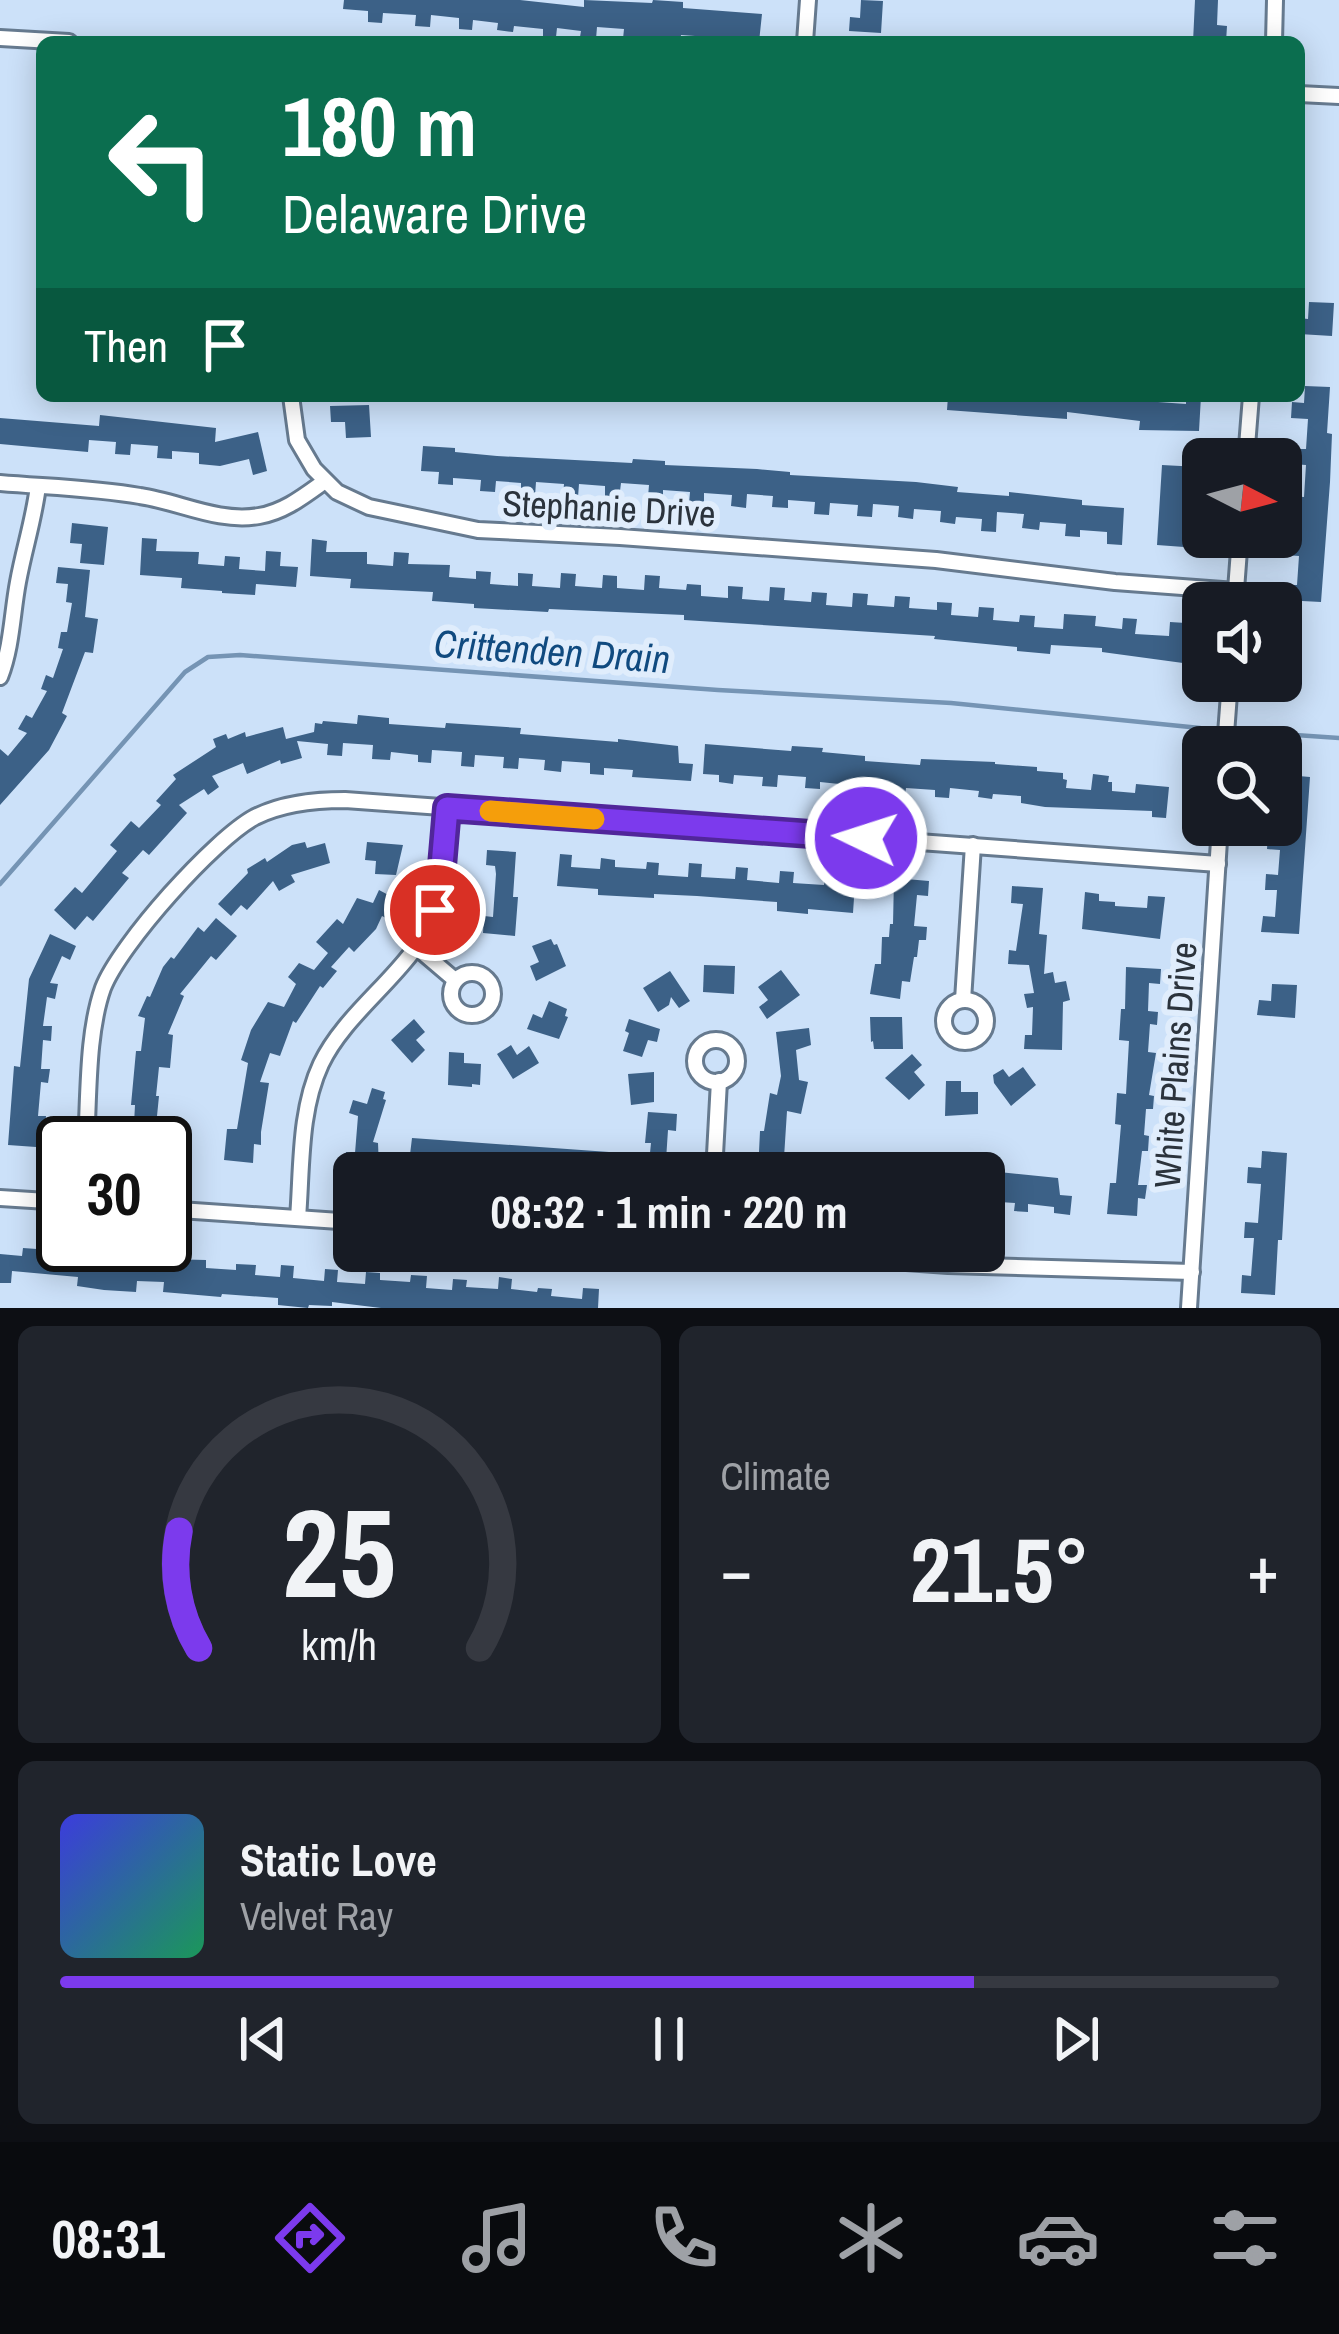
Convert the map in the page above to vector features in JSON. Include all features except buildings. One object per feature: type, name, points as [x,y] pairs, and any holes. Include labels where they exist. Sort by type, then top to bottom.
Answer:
[{"type":"street","points":[[805,36],[808,0]]},
{"type":"street","points":[[1274,36],[1275,0]]},
{"type":"street","points":[[0,38],[36,40]]},
{"type":"street","points":[[1305,94],[1339,96]]},
{"type":"street","points":[[0,483],[131,494],[227,517],[266,515],[325,481],[297,440],[293,402]]},
{"type":"street","points":[[1248,438],[1251,402]]},
{"type":"street","name":"Stephanie Drive","points":[[325,481],[369,507],[503,534],[620,537],[956,562],[1182,590]]},
{"type":"street","points":[[0,677],[38,486]]},
{"type":"street","points":[[88,1116],[94,1026],[105,984],[128,945],[218,844],[257,816],[298,802],[345,800],[1218,864]]},
{"type":"street","points":[[298,1218],[308,1106],[321,1064],[344,1029],[415,946],[435,910],[447,808]]},
{"type":"street","points":[[963,1000],[973,845]]},
{"type":"street","name":"White Plains Drive","points":[[1189,1308],[1219,846]]},
{"type":"street","points":[[415,946],[455,980]]},
{"type":"street","points":[[715,1152],[719,1081]]},
{"type":"street","points":[[0,1198],[36,1200]]},
{"type":"street","points":[[192,1211],[333,1220]]},
{"type":"street","points":[[1005,1267],[1192,1272]]},
{"type":"waterway","name":"Crittenden Drain","points":[[0,884],[185,672],[208,657],[240,655],[951,703],[1182,726]]},
{"type":"waterway","name":"Crittenden Drain","points":[[1302,735],[1339,738]]},
{"type":"slow traffic","points":[[490,811],[594,819]]},
{"type":"route","points":[[435,910],[447,808],[866,838]]}]
